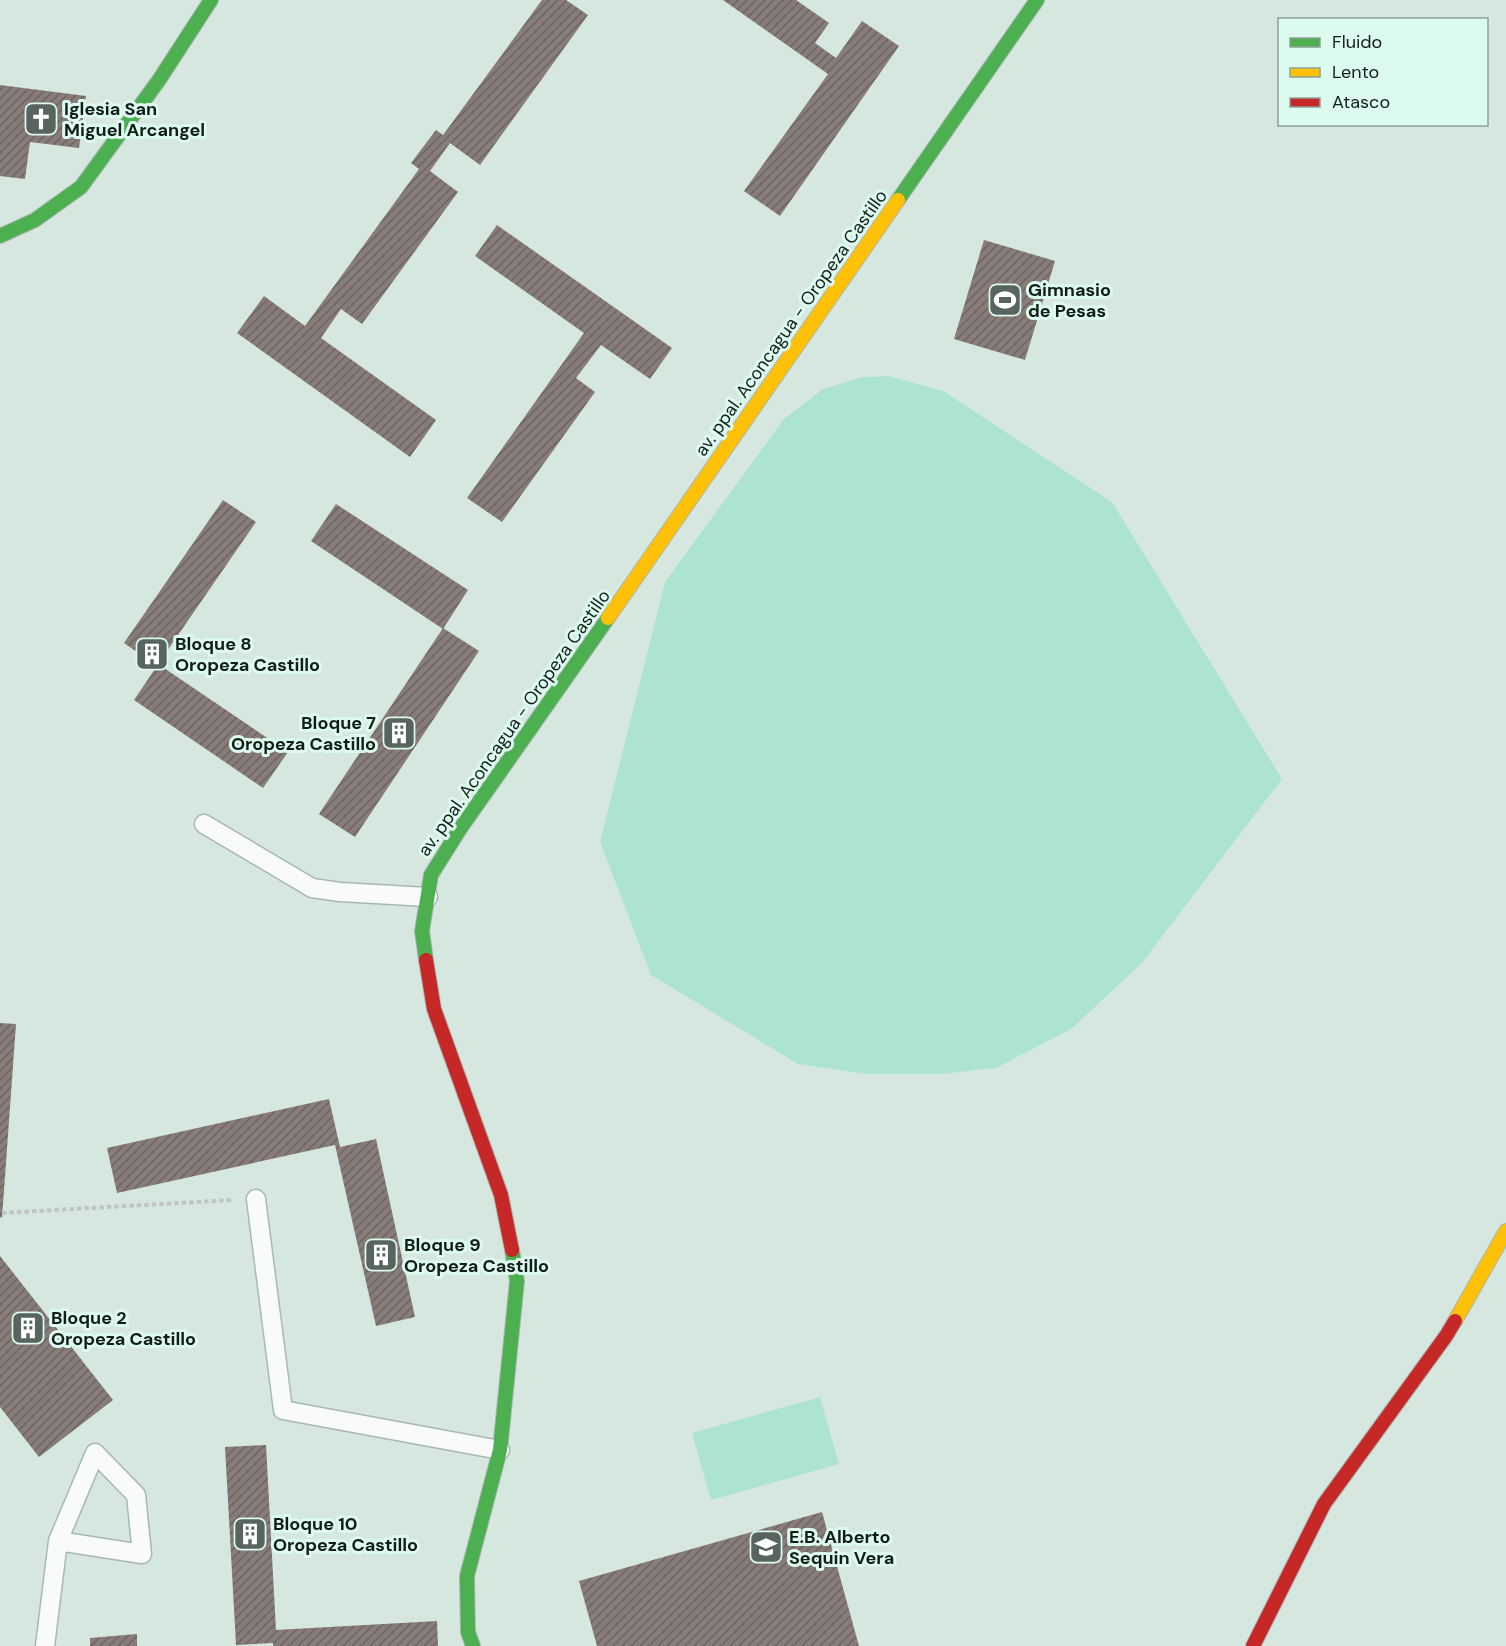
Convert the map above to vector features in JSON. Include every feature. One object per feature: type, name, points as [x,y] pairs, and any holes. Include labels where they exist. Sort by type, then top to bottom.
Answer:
[{"type":"street","points":[[0,236],[35,220],[81,187],[159,80],[211,0]]},
{"type":"street","name":"av. ppal. Aconcagua - Oropeza Castillo","points":[[473,1646],[468,1632],[467,1576],[500,1450],[517,1281],[501,1195],[434,1009],[422,931],[431,875],[460,829],[1037,0]]},
{"type":"street","points":[[1253,1646],[1324,1504],[1446,1336],[1506,1231]]},
{"type":"lane","points":[[204,824],[312,888],[340,892],[428,897]]},
{"type":"lane","points":[[256,1199],[283,1410],[500,1450]]},
{"type":"lane","points":[[45,1646],[58,1541],[95,1453],[136,1494],[142,1554],[58,1541]]},
{"type":"path","points":[[2,1213],[256,1199]]},
{"type":"green space","points":[[889,376],[943,391],[1112,502],[1282,779],[1141,964],[1071,1029],[996,1068],[941,1074],[866,1074],[798,1064],[651,975],[600,842],[665,582],[784,419],[823,389],[863,377]]},
{"type":"green space","points":[[820,1397],[839,1464],[711,1500],[692,1433]]},
{"type":"building","points":[[542,0],[566,0],[588,15],[480,165],[450,143],[430,171],[458,192],[362,324],[341,309],[321,338],[436,420],[410,457],[237,333],[264,296],[305,326],[419,169],[411,163],[436,130],[443,135]]},
{"type":"building","points":[[723,0],[796,0],[829,23],[815,43],[836,58],[862,21],[899,46],[780,216],[744,191],[828,74]]},
{"type":"building","name":"Iglesia San Miguel Arcangel","points":[[0,85],[86,96],[79,148],[30,142],[25,179],[0,176]]},
{"type":"building","points":[[497,225],[672,348],[650,379],[601,345],[576,378],[595,392],[502,522],[467,498],[584,333],[475,256]]},
{"type":"building","name":"Gimnasio de Pesas","points":[[984,240],[1055,261],[1025,360],[954,339]]},
{"type":"building","name":"Bloque 8 Oropeza Castillo","points":[[223,500],[256,522],[158,664],[288,752],[263,788],[134,700],[157,666],[124,643]]},
{"type":"building","points":[[336,504],[468,590],[443,629],[311,541]]},
{"type":"building","points":[[443,628],[479,651],[355,837],[319,814]]},
{"type":"building","points":[[0,1023],[16,1024],[2,1218],[0,1217]]},
{"type":"building","name":"Bloque 9 Oropeza Castillo","points":[[329,1099],[340,1147],[376,1139],[415,1317],[376,1326],[335,1145],[117,1193],[107,1148]]},
{"type":"building","name":"Bloque 2 Oropeza Castillo","points":[[0,1256],[113,1400],[39,1457],[0,1407]]},
{"type":"building","name":"Bloque 10 Oropeza Castillo","points":[[266,1445],[276,1630],[437,1621],[438,1646],[273,1646],[273,1643],[236,1645],[225,1447]]},
{"type":"building","name":"E.B. Alberto Sequin Vera","points":[[822,1512],[859,1646],[597,1646],[579,1581]]},
{"type":"building","points":[[137,1634],[137,1646],[90,1646],[90,1638]]},
{"type":"traffic: fast","points":[[0,236],[35,220],[81,187],[159,80],[211,0]]},
{"type":"traffic: fast","points":[[898,200],[1037,0]]},
{"type":"traffic: fast","points":[[426,960],[422,931],[431,875],[460,829],[608,618]]},
{"type":"traffic: fast","points":[[473,1646],[468,1632],[467,1576],[500,1450],[517,1281],[512,1250]]},
{"type":"traffic: slow","points":[[608,618],[898,200]]},
{"type":"traffic: slow","points":[[1455,1321],[1506,1231]]},
{"type":"traffic: jam","points":[[426,960],[434,1009],[501,1195],[512,1250]]},
{"type":"traffic: jam","points":[[1253,1646],[1324,1504],[1455,1321]]},
{"type":"place","name":"Iglesia San Miguel Arcangel","points":[[41,119]]},
{"type":"place","name":"Gimnasio de Pesas","points":[[1005,300]]},
{"type":"place","name":"Bloque 8 Oropeza Castillo","points":[[152,654]]},
{"type":"place","name":"Bloque 7 Oropeza Castillo","points":[[399,733]]},
{"type":"place","name":"Bloque 9 Oropeza Castillo","points":[[381,1255]]},
{"type":"place","name":"Bloque 2 Oropeza Castillo","points":[[28,1328]]},
{"type":"place","name":"Bloque 10 Oropeza Castillo","points":[[250,1534]]},
{"type":"place","name":"E.B. Alberto Sequin Vera","points":[[766,1547]]}]
